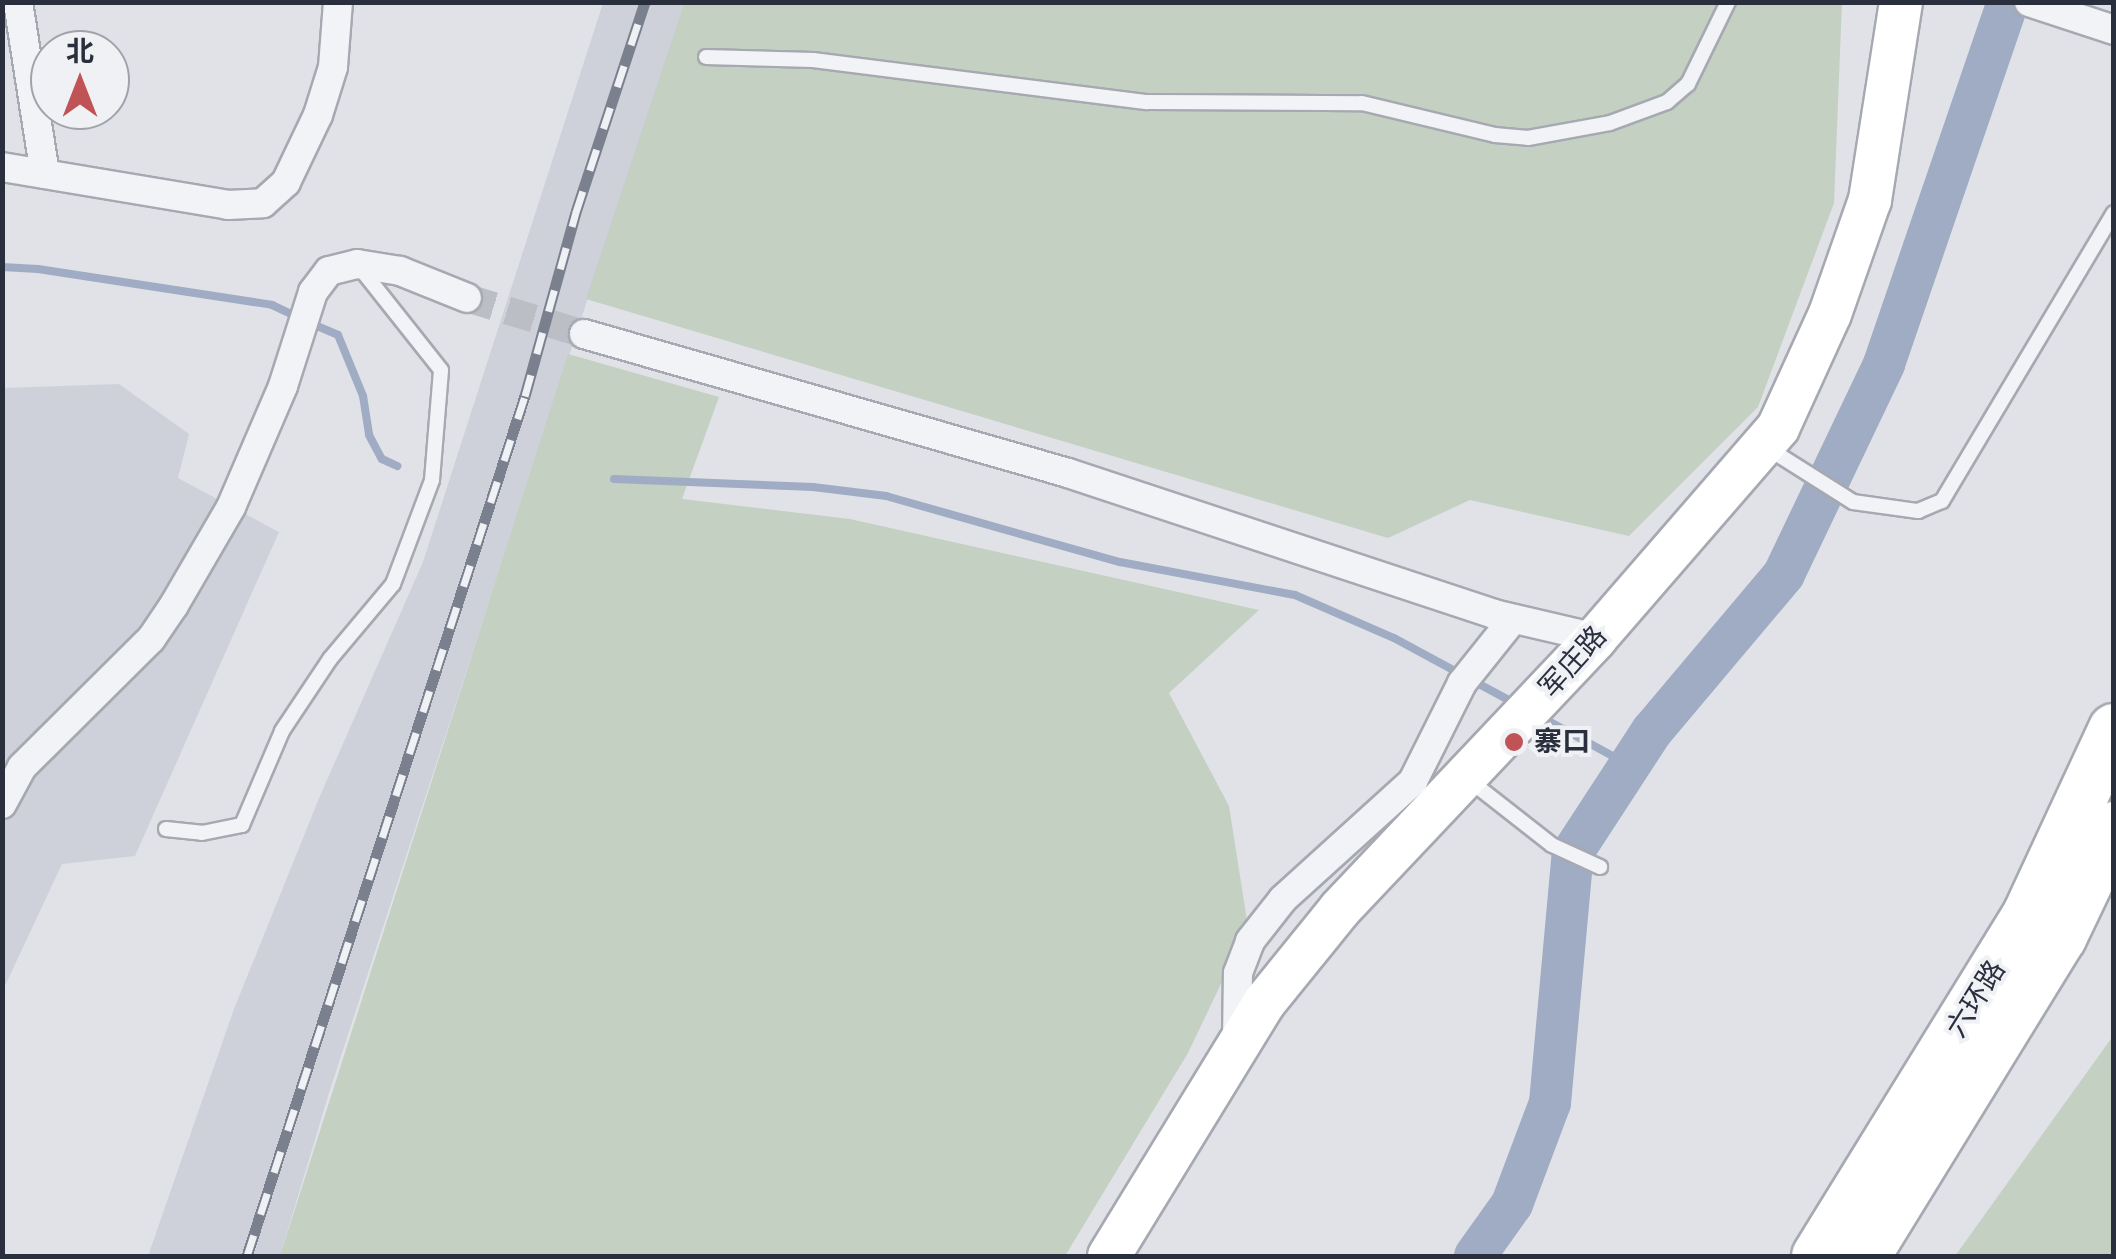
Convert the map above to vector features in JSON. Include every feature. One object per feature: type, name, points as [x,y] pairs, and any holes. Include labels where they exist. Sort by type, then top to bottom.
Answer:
[{"type":"highway","name":"六环路","points":[[1817,1256],[2028,914],[2114,730]]},
{"type":"highway","name":"六环路","points":[[1865,1256],[2061,938],[2114,828]]},
{"type":"main road","name":"军庄路","points":[[1109,1256],[1264,1004],[1340,909],[1596,638],[1778,428],[1830,314],[1870,200],[1901,2]]},
{"type":"street","points":[[18,2],[45,174]]},
{"type":"street","points":[[2,166],[228,205],[263,204],[286,182],[318,115],[333,67],[338,2]]},
{"type":"street","points":[[2037,6],[2114,30]]},
{"type":"street","points":[[2,804],[22,766],[151,639],[174,605],[231,507],[290,362],[313,292],[328,270],[357,264],[400,271],[467,298]]},
{"type":"street","points":[[584,334],[1068,473],[1513,619],[1596,638]]},
{"type":"street","points":[[1236,1048],[1238,972],[1250,941],[1283,899],[1414,781],[1462,684],[1513,619]]},
{"type":"lane","points":[[706,58],[813,60],[1147,102],[1347,102],[1495,135],[1528,138],[1610,124],[1667,102],[1688,84],[1728,2]]},
{"type":"lane","points":[[1764,445],[1852,502],[1918,511],[1942,501],[2114,213]]},
{"type":"lane","points":[[166,828],[202,833],[242,825],[282,731],[330,659],[393,584],[432,480],[441,370],[357,264]]},
{"type":"lane","points":[[1464,776],[1552,845],[1600,867]]},
{"type":"shaded area","points":[[603,3],[684,3],[329,1093],[280,1256],[148,1256],[234,1009],[320,796],[423,562]]},
{"type":"shaded area","points":[[119,384],[189,434],[178,478],[279,532],[135,856],[62,864],[3,990],[3,388]]},
{"type":"green space","points":[[684,3],[1842,3],[1834,203],[1758,407],[1629,536],[1470,500],[1388,538],[586,299]]},
{"type":"green space","points":[[568,354],[719,397],[682,499],[850,519],[1259,610],[1169,693],[1229,806],[1248,927],[1188,1053],[1065,1256],[280,1256]]},
{"type":"green space","points":[[2113,1036],[2113,1256],[1955,1256]]},
{"type":"waterway","points":[[1475,1256],[1512,1204],[1550,1103],[1573,852],[1652,731],[1784,574],[1884,364],[2008,2]]},
{"type":"waterway","points":[[2,267],[38,269],[272,305],[298,317]]},
{"type":"waterway","points":[[310,323],[338,335],[363,396],[369,435],[382,459],[397,466]]},
{"type":"waterway","points":[[614,479],[813,487],[886,496],[1120,562],[1295,595],[1394,638],[1516,704]]},
{"type":"waterway","points":[[1541,717],[1629,765]]},
{"type":"tunnel","points":[[467,298],[584,334]]},
{"type":"railway","points":[[247,1256],[525,396],[576,212],[645,2]]},
{"type":"place","name":"寨口","points":[[1514,742]]}]
